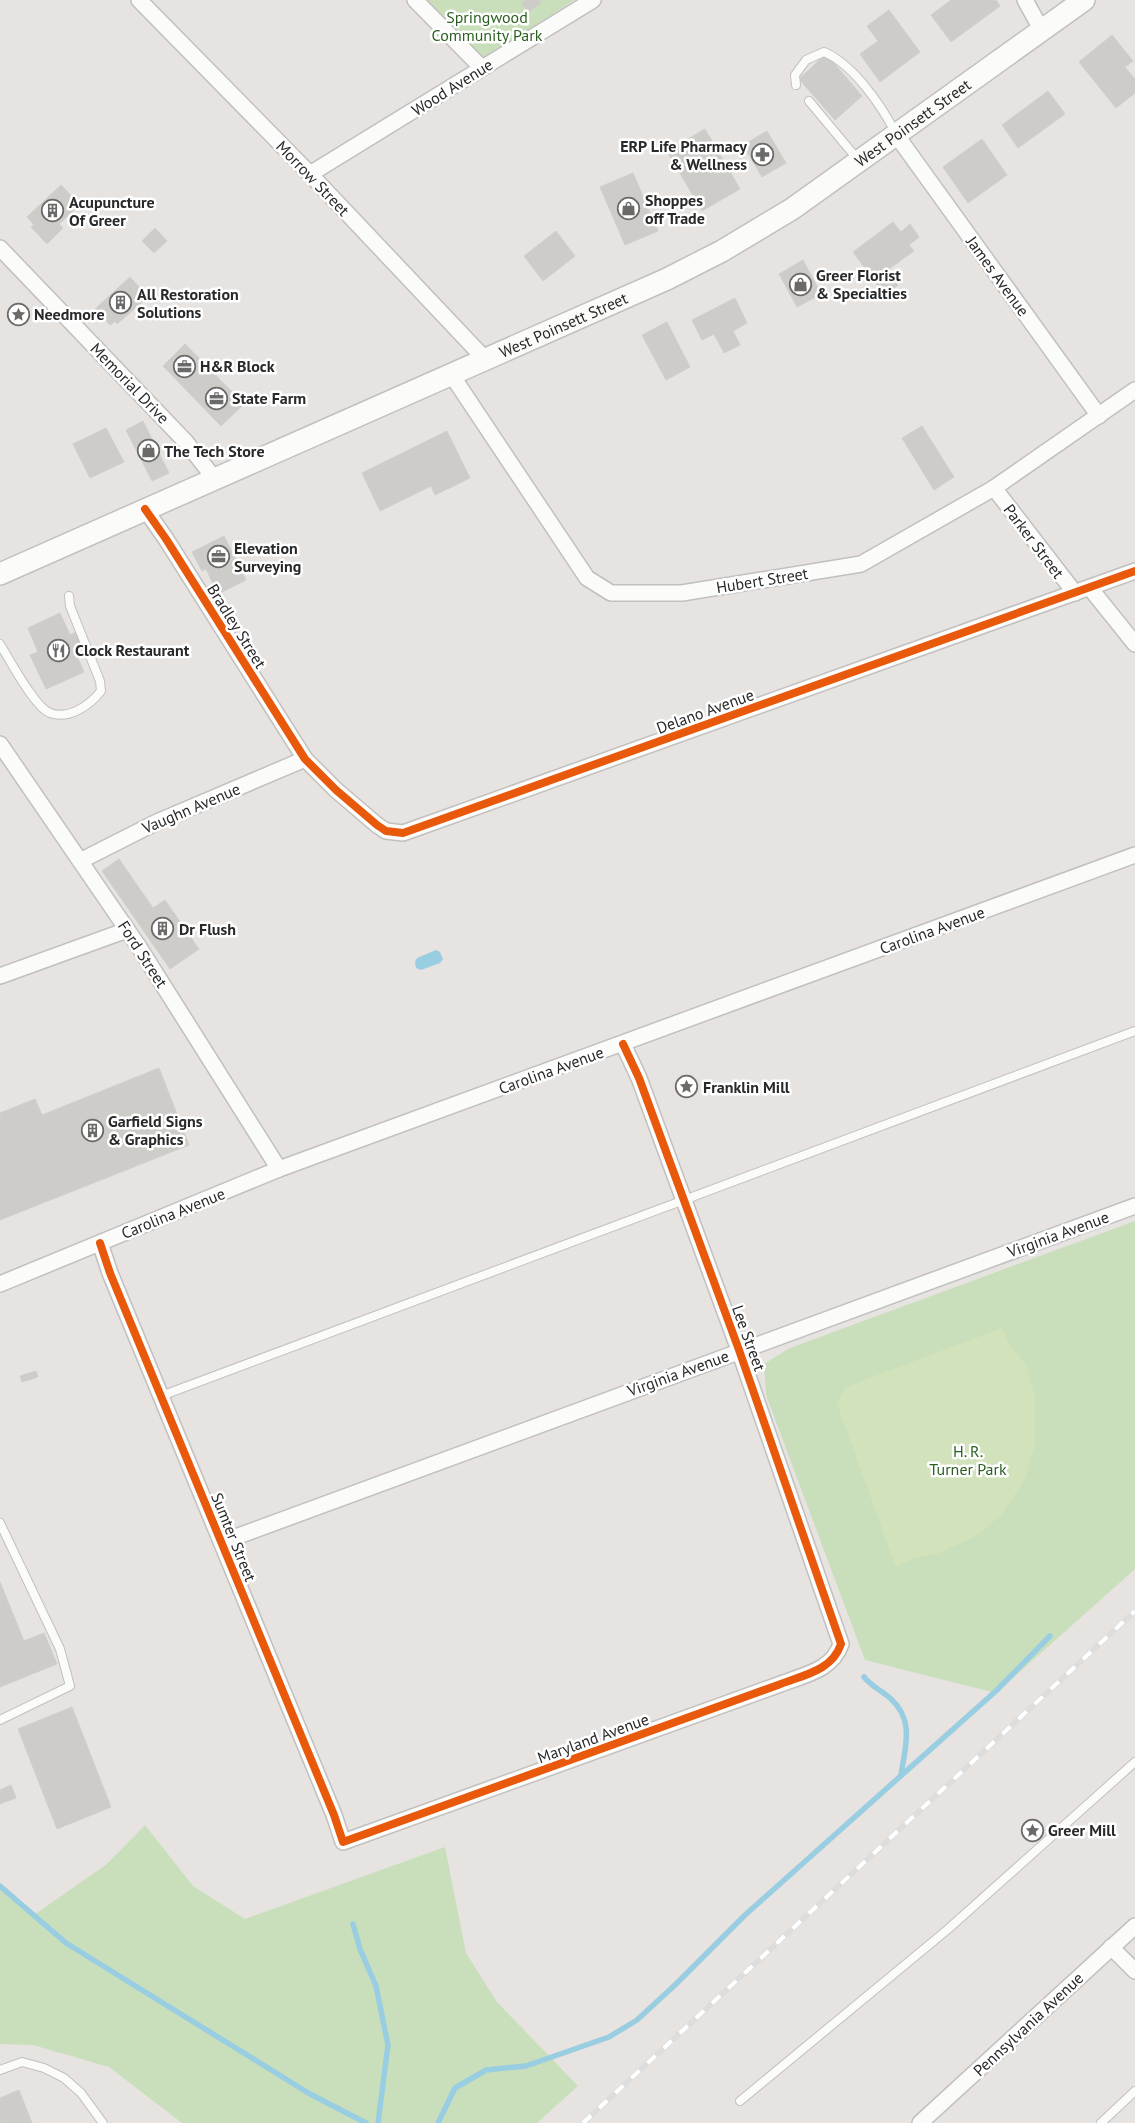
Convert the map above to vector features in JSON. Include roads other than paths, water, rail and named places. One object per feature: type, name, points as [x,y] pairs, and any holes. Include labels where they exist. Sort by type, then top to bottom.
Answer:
[{"type":"main road","name":"West Poinsett Street","points":[[0,574],[484,358],[667,279],[722,251],[792,209],[860,162],[1084,0]]},
{"type":"street","name":"Morrow Street","points":[[139,0],[310,174],[484,358]]},
{"type":"street","points":[[415,0],[482,68]]},
{"type":"street","name":"Wood Avenue","points":[[310,174],[593,0]]},
{"type":"street","points":[[1025,0],[1042,31]]},
{"type":"street","name":"James Avenue","points":[[897,136],[1099,416]]},
{"type":"street","name":"Memorial Drive","points":[[0,248],[172,428],[203,462],[214,478]]},
{"type":"street","name":"Hubert Street","points":[[451,374],[587,578],[610,592],[682,593],[861,564],[994,488],[1135,390]]},
{"type":"street","name":"Parker Street","points":[[994,488],[1075,593]]},
{"type":"street","name":"Bradley Street","points":[[145,509],[166,538],[305,759]]},
{"type":"street","name":"Delano Avenue","points":[[305,759],[336,790],[377,825],[386,831],[403,833],[1135,571]]},
{"type":"street","points":[[1090,588],[1135,644]]},
{"type":"street","name":"Ford Street","points":[[0,744],[127,930],[279,1169]]},
{"type":"street","name":"Vaughn Avenue","points":[[80,861],[157,822],[305,759]]},
{"type":"street","name":"Carolina Avenue","points":[[0,1284],[279,1169],[1135,855]]},
{"type":"street","points":[[0,976],[127,930]]},
{"type":"street","name":"Lee Street","points":[[623,1044],[638,1078],[739,1350],[841,1644]]},
{"type":"street","name":"Virginia Avenue","points":[[222,1542],[739,1350],[1135,1206]]},
{"type":"street","name":"Sumter Street","points":[[100,1243],[110,1273],[334,1815],[343,1842]]},
{"type":"street","name":"Maryland Avenue","points":[[343,1842],[486,1792],[826,1666],[833,1661],[841,1644]]},
{"type":"street","name":"Pennsylvania Avenue","points":[[920,2123],[1135,1926]]},
{"type":"street","points":[[1111,1947],[1135,1971]]},
{"type":"lane","points":[[796,85],[795,75],[806,60],[824,52],[834,56],[862,82],[888,118],[897,136]]},
{"type":"lane","points":[[809,101],[860,162]]},
{"type":"lane","points":[[0,644],[41,707],[50,713],[76,712],[93,700],[101,691],[100,681],[70,606],[69,596]]},
{"type":"lane","points":[[161,1396],[1135,1031]]},
{"type":"lane","points":[[0,1523],[60,1649],[70,1686],[0,1720]]},
{"type":"lane","points":[[740,2100],[948,1930],[1135,1762]]},
{"type":"lane","points":[[0,2070],[22,2062],[44,2068],[64,2078],[81,2093],[102,2123]]},
{"type":"lane","points":[[1101,2123],[1135,2092]]},
{"type":"water","points":[[436,950],[440,952],[443,959],[440,963],[421,970],[416,968],[415,962],[417,958]]},
{"type":"waterway","points":[[438,2123],[455,2088],[486,2070],[526,2066],[609,2037],[637,2020],[745,1915],[997,1690],[1050,1636]]},
{"type":"waterway","points":[[864,1677],[891,1699],[903,1716],[906,1725],[906,1744],[901,1775]]},
{"type":"waterway","points":[[0,1886],[66,1943],[310,2094],[366,2123]]},
{"type":"waterway","points":[[353,1924],[360,1949],[376,1986],[388,2045],[378,2123]]},
{"type":"railway","points":[[583,2123],[1135,1611]]},
{"type":"place","name":"ERP Life Pharmacy & Wellness","points":[[763,155]]},
{"type":"place","name":"Shoppes off Trade","points":[[629,209]]},
{"type":"place","name":"Acupuncture Of Greer","points":[[53,211]]},
{"type":"place","name":"Greer Florist & Specialties","points":[[800,284]]},
{"type":"place","name":"All Restoration Solutions","points":[[121,303]]},
{"type":"place","name":"Needmore","points":[[18,314]]},
{"type":"place","name":"H&R Block","points":[[184,366]]},
{"type":"place","name":"State Farm","points":[[216,398]]},
{"type":"place","name":"The Tech Store","points":[[148,451]]},
{"type":"place","name":"Elevation Surveying","points":[[218,557]]},
{"type":"place","name":"Clock Restaurant","points":[[59,650]]},
{"type":"place","name":"Dr Flush","points":[[163,929]]},
{"type":"place","name":"Franklin Mill","points":[[687,1087]]},
{"type":"place","name":"Garfield Signs & Graphics","points":[[92,1130]]},
{"type":"place","name":"Greer Mill","points":[[1032,1830]]},
{"type":"park label","name":"Springwood Community Park","points":[[487,26]]},
{"type":"park label","name":"H. R. Turner Park","points":[[968,1460]]}]
